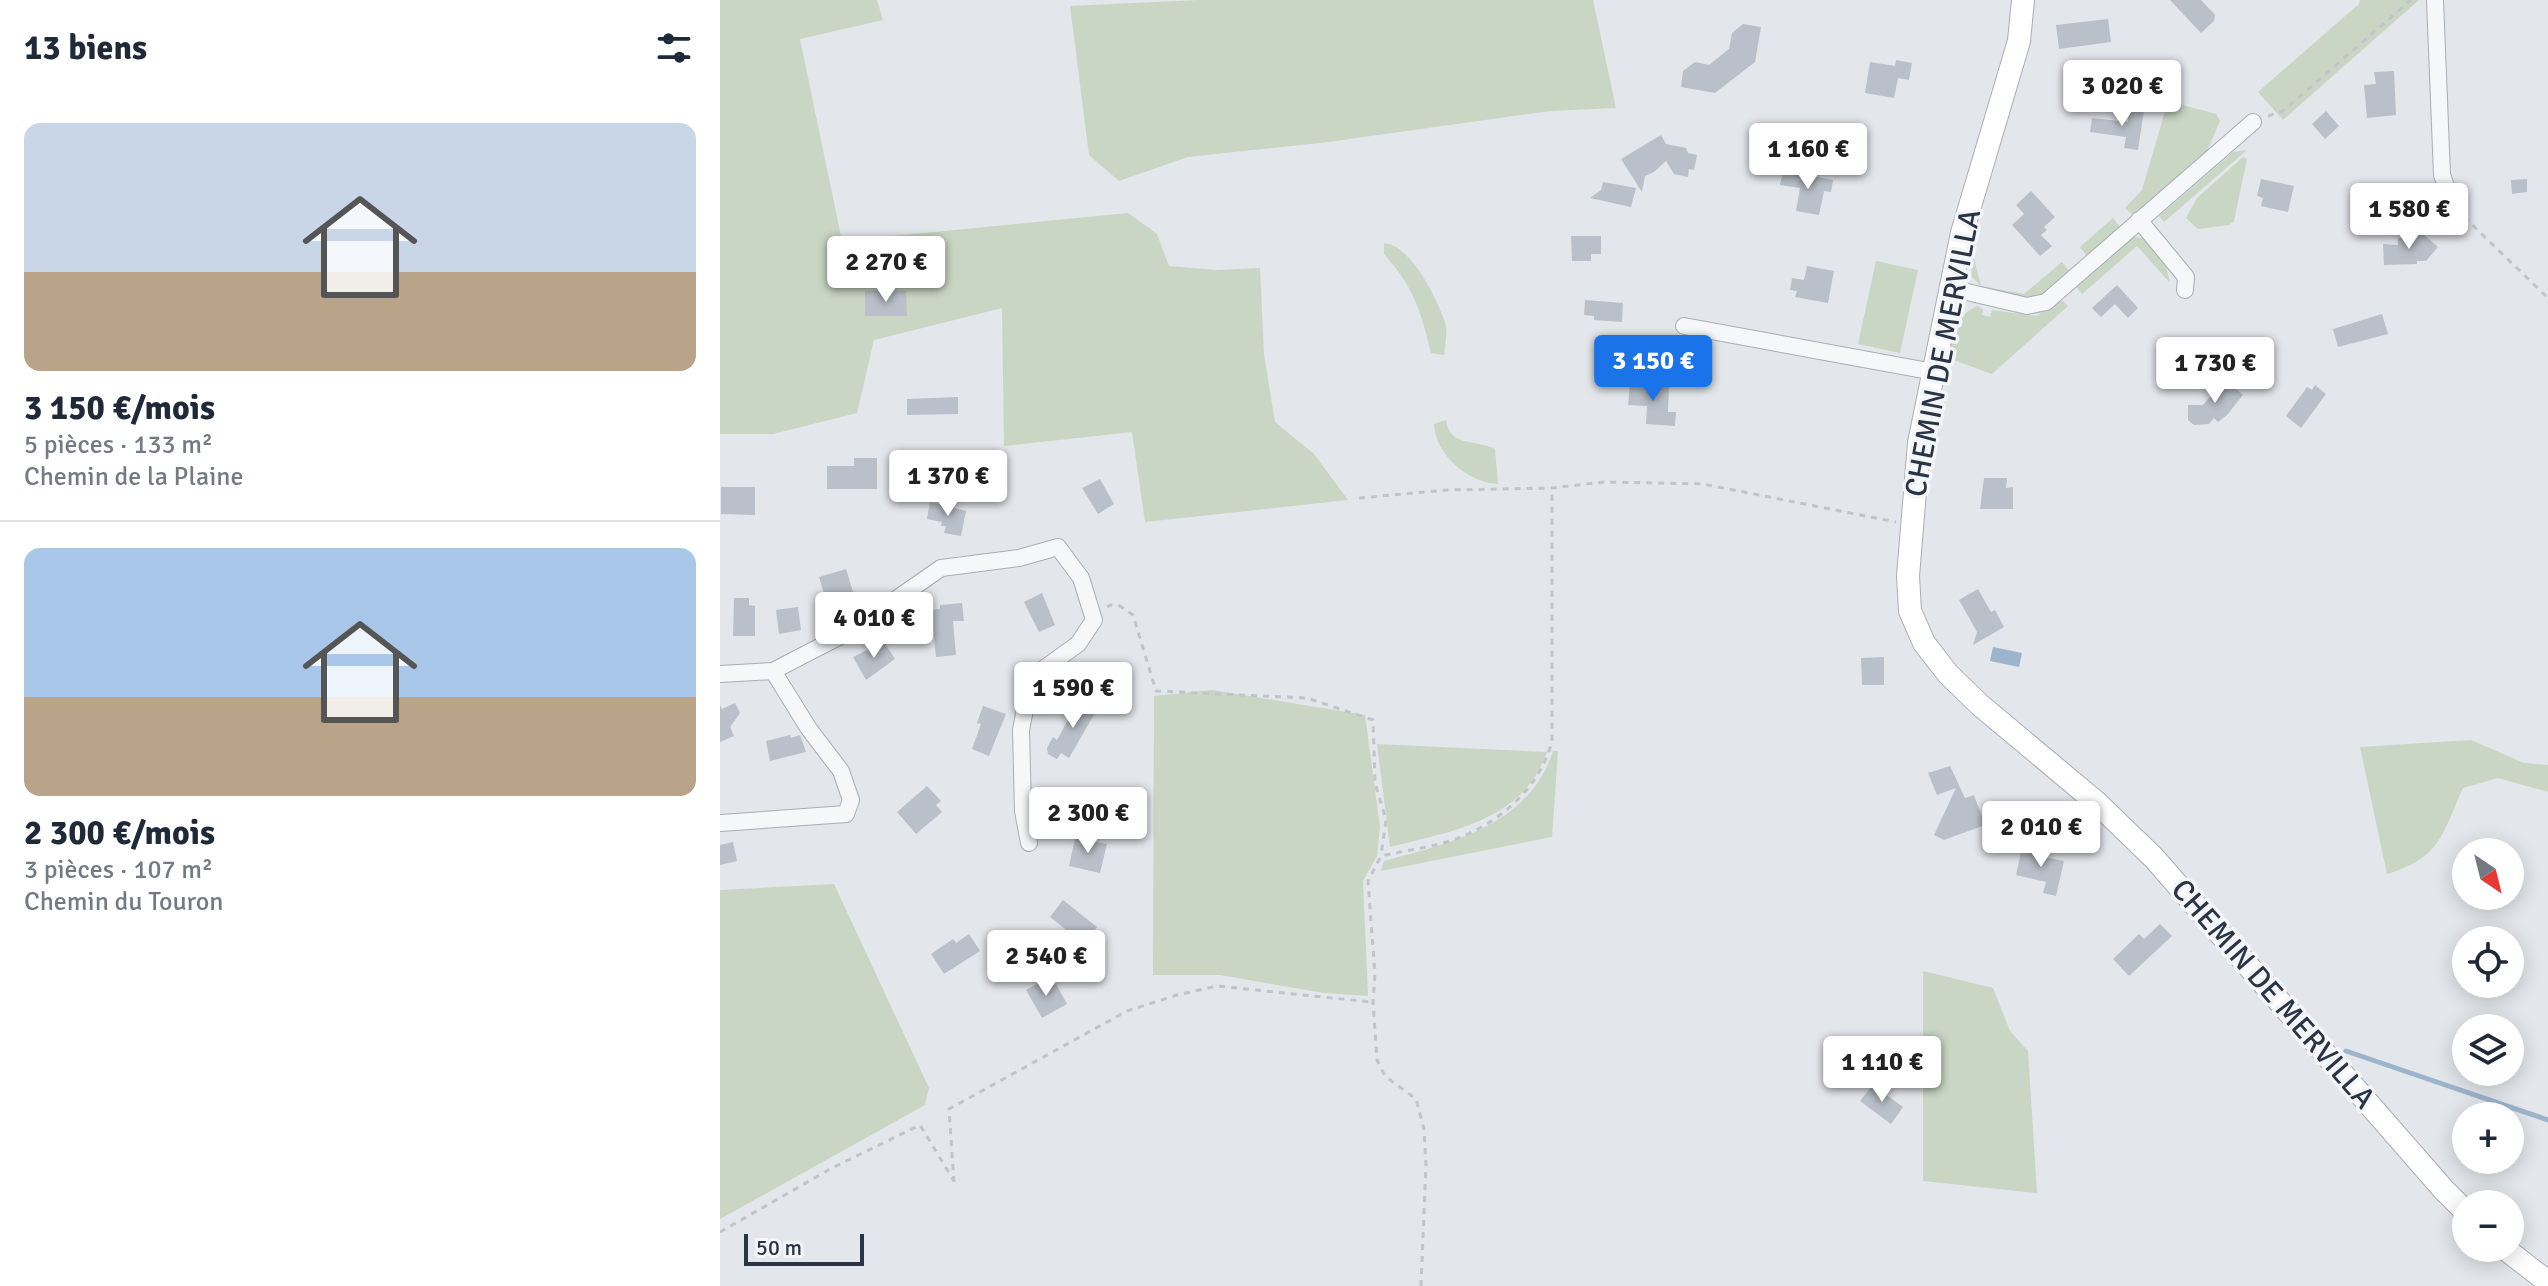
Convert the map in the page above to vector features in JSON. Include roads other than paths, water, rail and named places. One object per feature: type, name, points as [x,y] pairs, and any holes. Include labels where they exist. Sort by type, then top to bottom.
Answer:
[{"type":"street","name":"CHEMIN DE MERVILLA","points":[[2023,0],[2019,41],[1962,233],[1919,443],[1908,576],[1910,611],[1924,643],[1948,674],[1980,705],[2096,802],[2154,858],[2452,1198]]},
{"type":"street","points":[[2435,0],[2442,175],[2453,206]]},
{"type":"street","points":[[1950,288],[2027,306],[2046,302],[2253,122]]},
{"type":"street","points":[[2139,220],[2186,277],[2185,290]]},
{"type":"street","points":[[1684,326],[1934,372]]},
{"type":"street","points":[[720,674],[773,671],[852,630],[941,568],[1019,558],[1058,547],[1081,578],[1094,620],[1078,644],[1031,678],[1021,730],[1023,811],[1029,843]]},
{"type":"street","points":[[721,823],[846,814],[851,800],[841,771],[809,729],[773,671]]},
{"type":"street","points":[[2522,1262],[2548,1282]]},
{"type":"water","points":[[1993,647],[2022,653],[2019,667],[1990,661]]},
{"type":"waterway","points":[[2346,1051],[2548,1120]]}]
